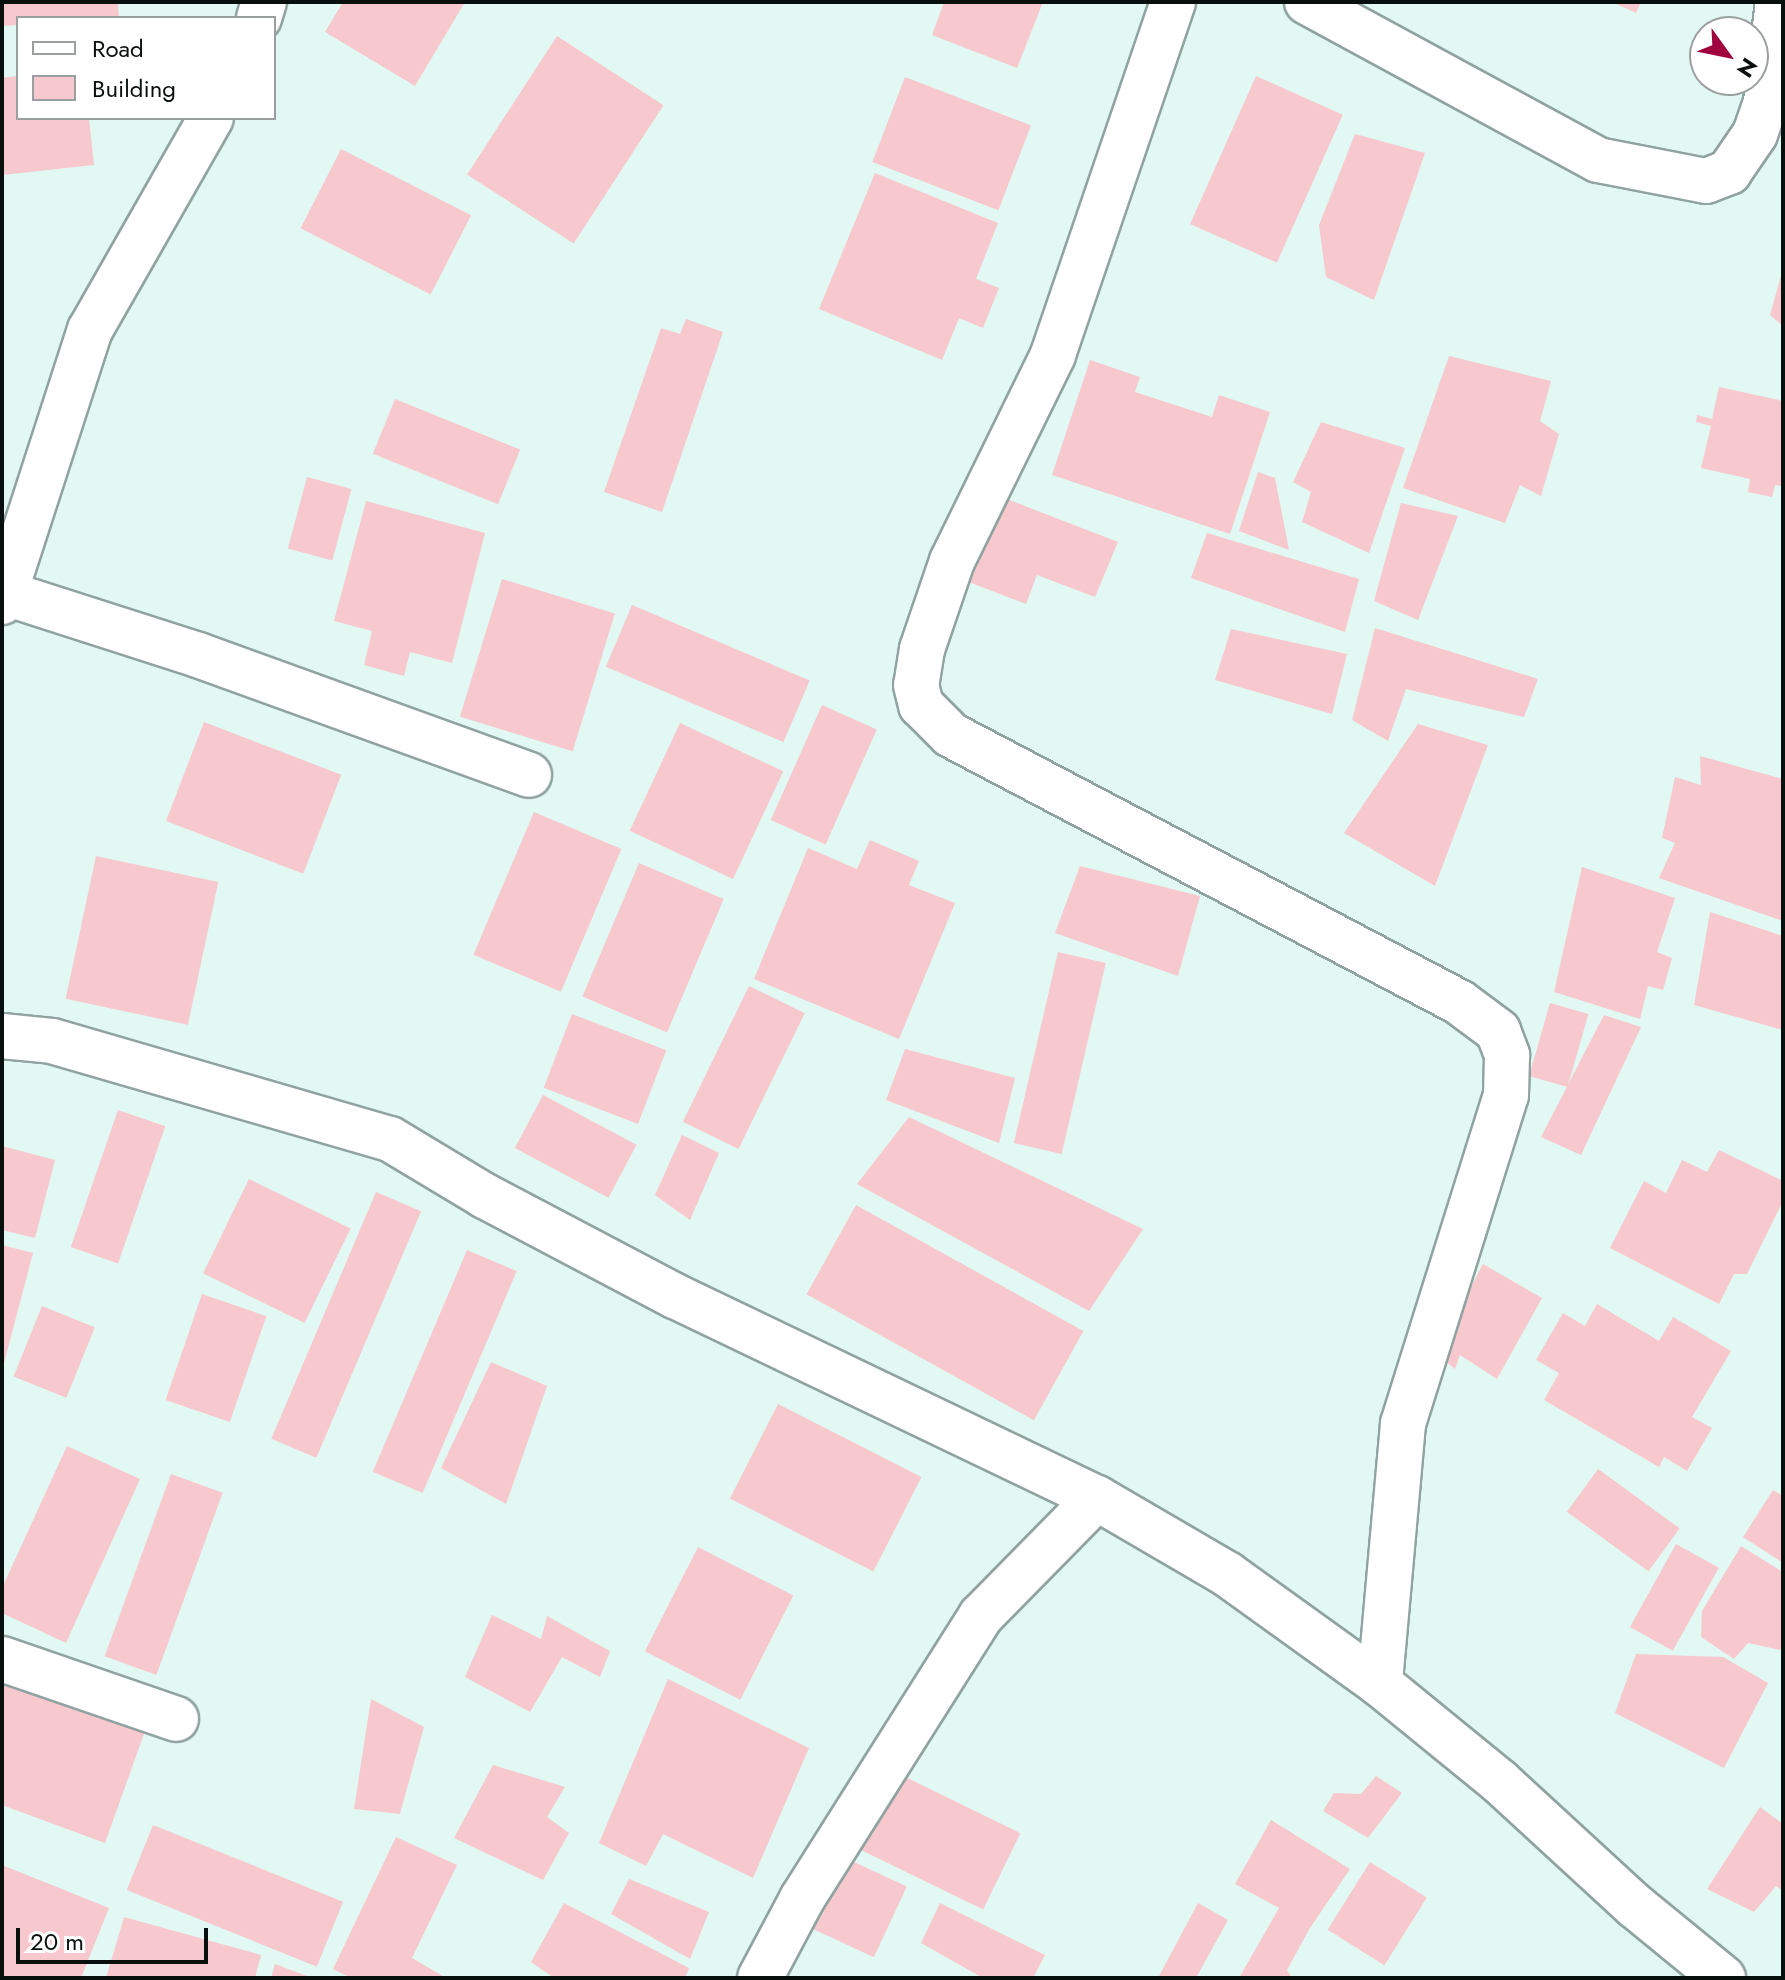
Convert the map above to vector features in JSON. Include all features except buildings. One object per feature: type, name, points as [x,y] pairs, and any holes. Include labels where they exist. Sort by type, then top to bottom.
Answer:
[{"type":"street","points":[[1173,2],[1053,355],[952,561],[922,649],[916,685],[921,705],[951,735],[1459,1002],[1498,1031],[1507,1055],[1506,1095],[1403,1424],[1380,1684]]},
{"type":"street","points":[[1307,2],[1598,160],[1706,181],[1729,172],[1755,134],[1766,102],[1778,2]]},
{"type":"street","points":[[210,120],[90,330],[4,597],[198,655],[529,775]]},
{"type":"street","points":[[2,1036],[52,1041],[141,1064],[390,1139],[485,1196],[675,1296],[1097,1498],[1227,1574],[1380,1684],[1499,1781],[1635,1906],[1723,1978]]},
{"type":"street","points":[[760,1978],[802,1899],[981,1616],[1097,1498]]},
{"type":"street","points":[[2,1659],[176,1719]]}]
